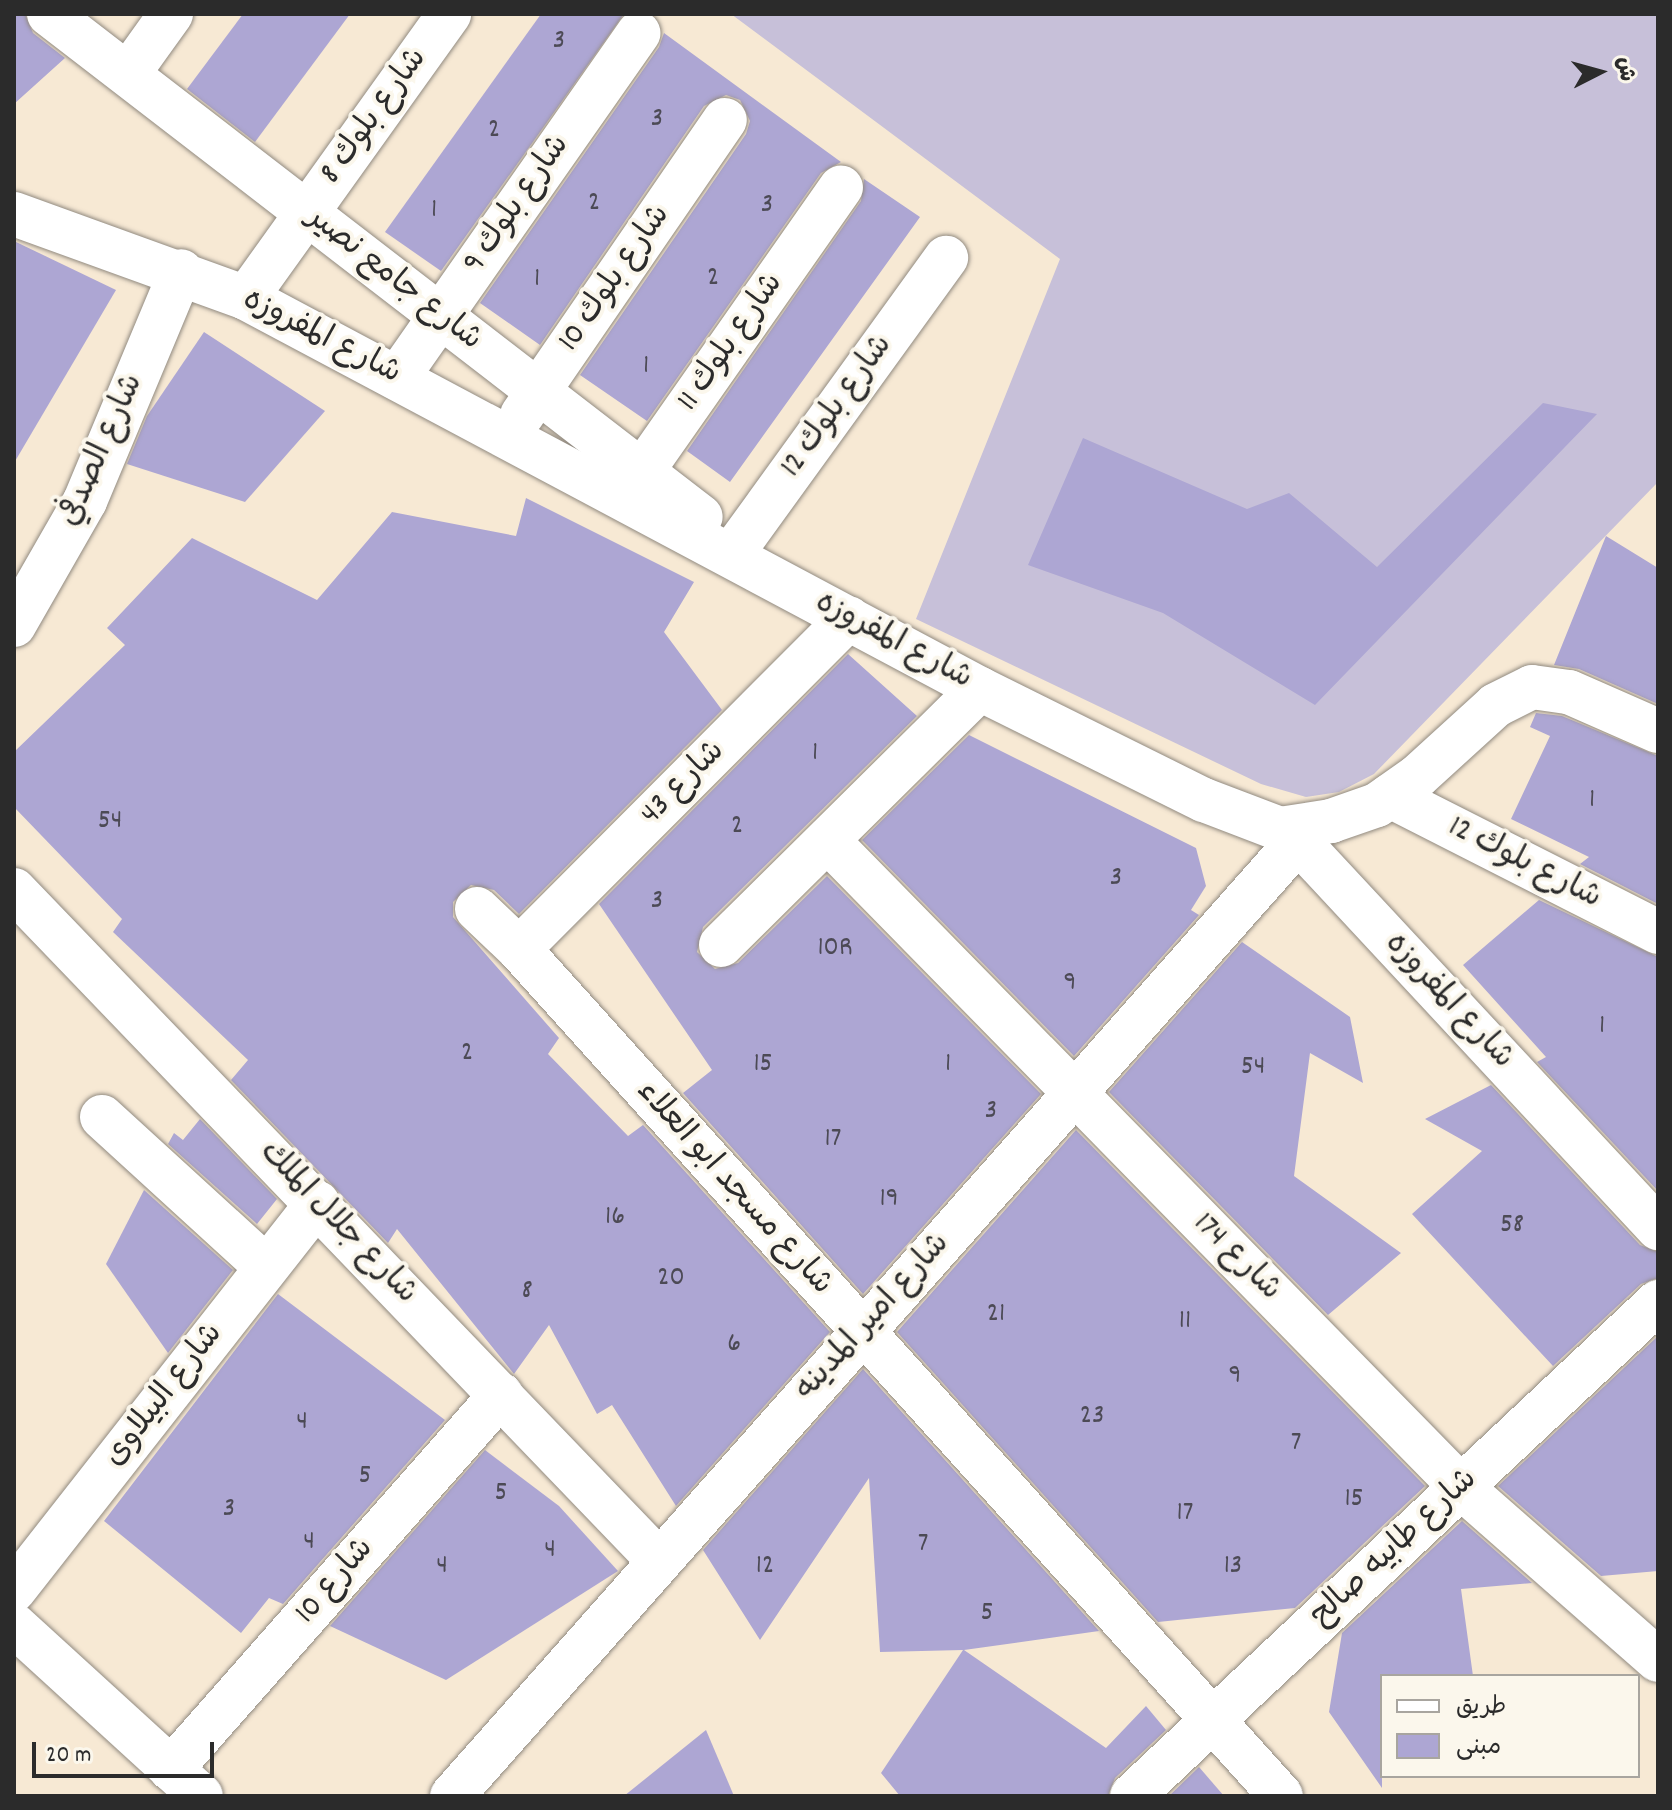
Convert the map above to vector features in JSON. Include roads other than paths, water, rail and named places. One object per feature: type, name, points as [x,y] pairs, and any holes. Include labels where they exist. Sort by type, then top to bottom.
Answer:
[{"type":"street","name":"شارع جامع نصير","points":[[49,14],[538,392],[633,485]]},
{"type":"street","points":[[128,74],[171,14]]},
{"type":"street","name":"شارع بلوك 8","points":[[246,298],[449,14]]},
{"type":"street","name":"شارع بلوك 9","points":[[397,378],[639,33]]},
{"type":"street","name":"شارع بلوك 10","points":[[507,437],[725,120]]},
{"type":"street","name":"شارع بلوك 11","points":[[633,485],[841,187]]},
{"type":"street","name":"شارع المفروزه","points":[[14,214],[181,271],[246,298],[507,437],[633,485],[849,618],[980,689],[1204,800],[1289,835],[1658,1228]]},
{"type":"street","name":"شارع بلوك 12","points":[[734,550],[946,258]]},
{"type":"street","name":"شارع الصدفي","points":[[14,625],[85,501],[181,271]]},
{"type":"street","name":"شارع 43","points":[[519,949],[849,618]]},
{"type":"street","points":[[1289,835],[1390,796],[1496,705],[1532,687],[1569,692],[1658,731]]},
{"type":"street","points":[[721,945],[980,689]]},
{"type":"street","name":"شارع بلوك 12","points":[[1390,796],[1658,932]]},
{"type":"street","name":"شارع امير المدينه","points":[[452,1796],[658,1560],[1075,1094],[1289,835]]},
{"type":"street","name":"شارع 174","points":[[828,841],[1461,1487],[1658,1660]]},
{"type":"street","name":"شارع جلال الملك","points":[[14,890],[658,1560]]},
{"type":"street","name":"شارع مسجد ابو العلاء","points":[[477,909],[519,949],[1281,1796]]},
{"type":"street","points":[[102,1117],[266,1267]]},
{"type":"street","name":"شارع البيلاوى","points":[[14,1590],[317,1203]]},
{"type":"street","name":"شارع طابيه صالح","points":[[1132,1796],[1658,1302]]},
{"type":"street","name":"شارع 10","points":[[186,1782],[501,1395]]},
{"type":"street","points":[[14,1625],[186,1782]]}]
